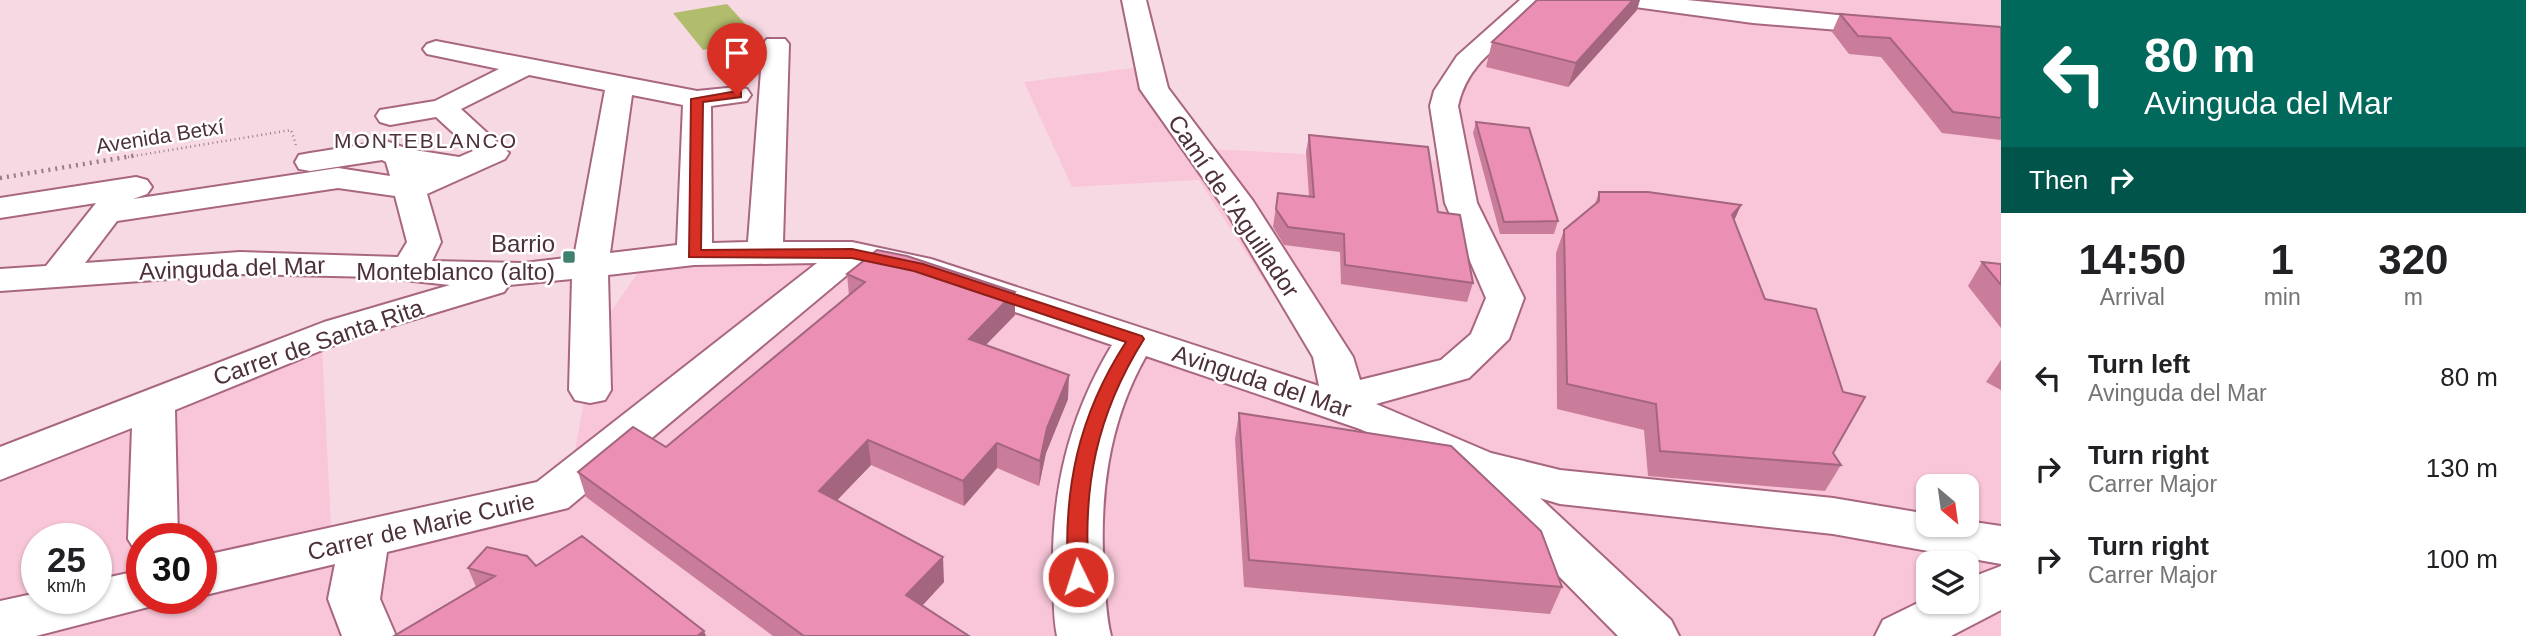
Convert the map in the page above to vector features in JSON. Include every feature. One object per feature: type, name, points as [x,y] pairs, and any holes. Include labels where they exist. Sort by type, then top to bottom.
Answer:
[{"type":"street","name":"Camí de l'Aguillador","points":[[1134,0],[1154,89],[1241,208],[1333,357],[1346,408]]},
{"type":"street","points":[[1346,408],[1364,392],[1455,369],[1489,339],[1505,298],[1461,203],[1444,106],[1445,92],[1461,67],[1534,0]]},
{"type":"street","points":[[1635,0],[1753,16],[1905,29]]},
{"type":"street","points":[[765,252],[776,44]]},
{"type":"street","points":[[436,48],[697,99],[737,95]]},
{"type":"street","points":[[590,390],[590,266],[618,84],[648,65]]},
{"type":"street","points":[[390,116],[442,108],[526,66]]},
{"type":"street","points":[[694,254],[697,99]]},
{"type":"street","points":[[0,208],[263,189],[338,178],[410,189],[494,152],[442,108]]},
{"type":"street","points":[[57,276],[115,201],[226,174],[386,150],[400,157],[462,167]]},
{"type":"street","points":[[400,157],[424,242],[409,270]]},
{"type":"street","points":[[226,174],[263,189]]},
{"type":"street","name":"Avinguda del Mar","points":[[0,280],[240,263],[409,270],[462,275],[524,274],[694,254],[852,253],[918,267],[1346,408],[1476,466],[1560,487],[1833,516],[2001,545]]},
{"type":"street","name":"Carrer de Marie Curie","points":[[217,572],[551,496],[852,253]]},
{"type":"street","name":"Carrer de Santa Rita","points":[[0,464],[338,330],[524,274]]},
{"type":"street","points":[[1084,636],[1075,524],[1088,439],[1117,369],[1136,339]]},
{"type":"street","points":[[153,523],[154,402]]},
{"type":"street","name":"Avinguda del Mar","points":[[1476,466],[1652,636]]},
{"type":"street","points":[[364,539],[354,599],[369,636]]},
{"type":"street","points":[[1902,636],[2001,586]]},
{"type":"street","points":[[0,623],[126,594]]},
{"type":"path","name":"Avenida Betxí","points":[[0,177],[291,131],[302,163]]},
{"type":"shaded area","points":[[1540,0],[2001,0],[2001,636],[0,636],[0,476],[322,345],[331,528],[535,486],[574,455],[597,332],[641,268],[844,246],[891,254],[1312,382],[1323,372],[1199,180],[1072,187],[1024,82],[1133,68],[1209,149],[1441,161],[1447,87]]},
{"type":"green space","points":[[727,4],[760,40],[703,50],[673,13]]},
{"type":"building","points":[[1537,0],[1633,0],[1576,63],[1492,42]]},
{"type":"building","points":[[1840,14],[2001,27],[2001,118],[1953,112],[1890,38],[1858,36]]},
{"type":"building","points":[[1476,122],[1529,128],[1558,221],[1504,222]]},
{"type":"building","points":[[1309,135],[1428,147],[1438,212],[1460,215],[1473,283],[1345,265],[1344,234],[1288,227],[1276,209],[1278,193],[1314,197]]},
{"type":"building","points":[[1599,192],[1648,192],[1741,205],[1732,215],[1765,299],[1816,309],[1843,392],[1865,397],[1833,453],[1841,465],[1660,451],[1656,404],[1567,384],[1564,230],[1599,201]]},
{"type":"building","points":[[877,250],[907,256],[1015,292],[969,339],[1069,375],[1047,428],[1040,461],[997,443],[963,481],[868,440],[819,491],[943,557],[906,595],[969,636],[804,636],[578,472],[633,427],[666,447],[865,282],[847,274]]},
{"type":"building","points":[[1982,262],[2001,264],[2001,285]]},
{"type":"building","points":[[1239,413],[1451,446],[1541,531],[1562,587],[1249,560]]},
{"type":"building","points":[[582,536],[704,631],[697,636],[394,636],[495,576],[468,568],[487,547],[527,556],[536,566]]},
{"type":"place","name":"Barrio Monteblanco (alto)","points":[[569,257]]},
{"type":"district","name":"MONTEBLANCO","points":[[426,140]]},
{"type":"route","points":[[737,95],[697,99],[694,254],[852,253],[918,267],[1136,339],[1117,369],[1088,439],[1075,524],[1078,577]]}]
